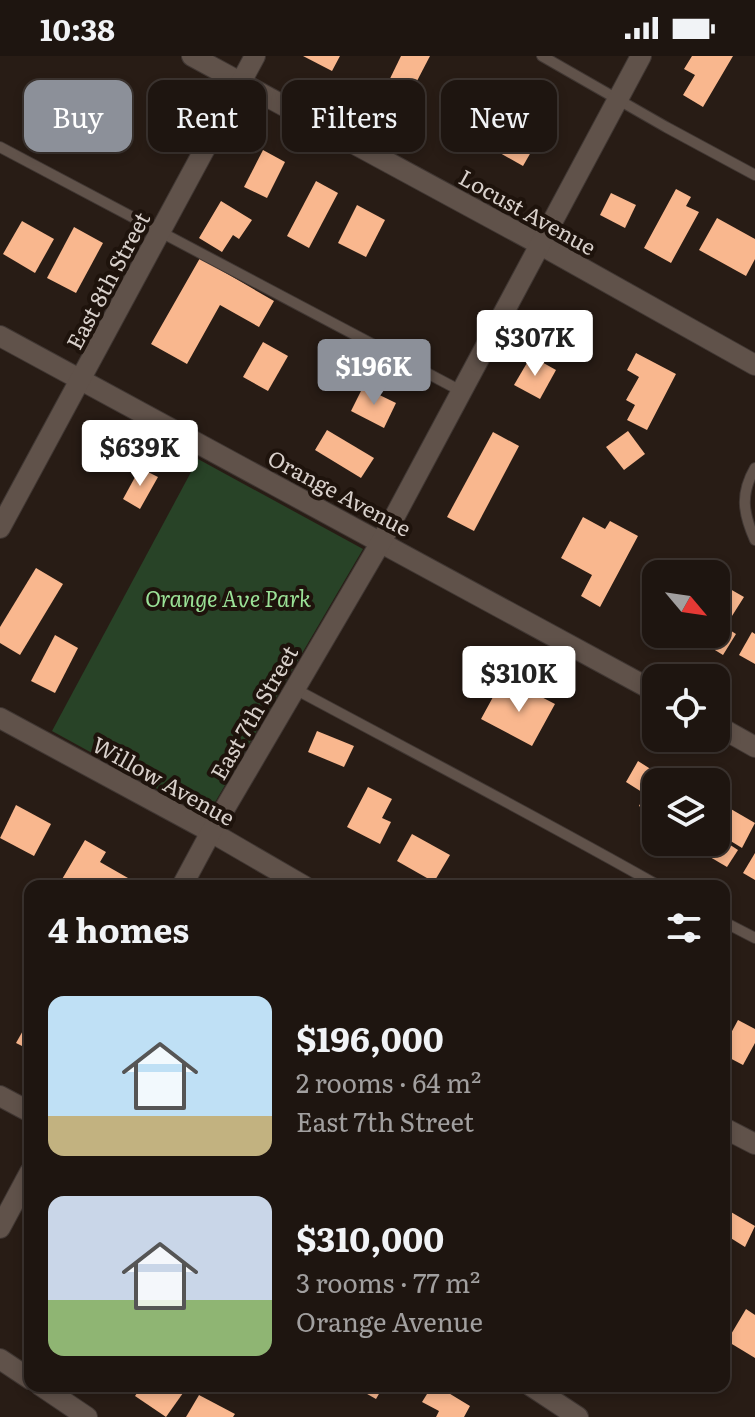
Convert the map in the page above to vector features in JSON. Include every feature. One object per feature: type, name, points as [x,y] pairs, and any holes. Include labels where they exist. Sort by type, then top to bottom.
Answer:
[{"type":"street","name":"Locust Avenue","points":[[192,56],[237,80]]},
{"type":"street","name":"East 8th Street","points":[[242,80],[255,56]]},
{"type":"street","name":"East 7th Street","points":[[185,880],[381,542],[641,56]]},
{"type":"street","name":"Locust Avenue","points":[[266,96],[755,365]]},
{"type":"street","name":"East 8th Street","points":[[0,528],[203,152]]},
{"type":"street","name":"Orange Avenue","points":[[0,336],[642,684]]},
{"type":"street","name":"Willow Avenue","points":[[0,718],[294,880]]},
{"type":"street","points":[[730,733],[755,747]]},
{"type":"street","points":[[0,1096],[24,1109]]},
{"type":"street","points":[[730,1131],[755,1144]]},
{"type":"street","points":[[0,1228],[24,1183]]},
{"type":"street","points":[[0,1359],[24,1375]]},
{"type":"street","points":[[50,1392],[87,1417]]},
{"type":"street","points":[[540,1392],[578,1417]]},
{"type":"lane","points":[[542,56],[755,175]]},
{"type":"lane","points":[[0,147],[461,391]]},
{"type":"lane","points":[[755,468],[748,479],[743,501],[744,516],[755,540]]},
{"type":"lane","points":[[295,689],[648,880]]},
{"type":"lane","points":[[730,925],[755,938]]},
{"type":"green space","name":"Orange Ave Park","points":[[198,459],[363,549],[207,816],[52,731]]},
{"type":"building","points":[[303,56],[340,56],[332,71]]},
{"type":"building","points":[[401,56],[430,56],[418,80],[389,80]]},
{"type":"building","points":[[692,56],[733,56],[703,107],[683,95],[695,75],[684,69]]},
{"type":"building","points":[[262,152],[285,162],[267,198],[244,187]]},
{"type":"building","points":[[501,152],[531,152],[523,166]]},
{"type":"building","points":[[316,181],[338,193],[309,248],[287,236]]},
{"type":"building","points":[[676,189],[691,197],[686,206],[699,212],[671,263],[644,248]]},
{"type":"building","points":[[611,193],[636,205],[625,228],[600,215]]},
{"type":"building","points":[[221,201],[252,220],[239,239],[233,235],[222,252],[199,238]]},
{"type":"building","points":[[357,205],[385,220],[366,257],[338,243]]},
{"type":"building","points":[[717,218],[755,239],[755,259],[746,276],[699,250]]},
{"type":"building","points":[[22,221],[54,239],[35,273],[3,254]]},
{"type":"building","points":[[74,227],[103,243],[76,293],[47,278]]},
{"type":"building","points":[[200,258],[274,301],[259,327],[220,305],[187,364],[151,344]]},
{"type":"building","points":[[263,342],[288,356],[268,391],[243,377]]},
{"type":"building","points":[[636,353],[676,374],[647,430],[627,420],[635,405],[626,400],[639,377],[627,370]]},
{"type":"building","points":[[531,356],[556,370],[540,399],[514,385]]},
{"type":"building","points":[[363,387],[396,403],[384,428],[351,411]]},
{"type":"building","points":[[327,430],[374,458],[361,478],[315,450]]},
{"type":"building","points":[[628,431],[645,454],[624,470],[606,447]]},
{"type":"building","points":[[493,432],[519,446],[474,531],[447,517]]},
{"type":"building","points":[[140,468],[158,477],[140,509],[123,499]]},
{"type":"building","points":[[583,517],[605,529],[610,521],[638,536],[600,607],[581,596],[592,575],[561,558]]},
{"type":"building","points":[[36,568],[63,584],[20,655],[0,643],[0,627]]},
{"type":"building","points":[[730,589],[744,597],[730,619]]},
{"type":"building","points":[[730,630],[736,634],[730,644]]},
{"type":"building","points":[[752,632],[755,634],[755,664],[739,655]]},
{"type":"building","points":[[55,635],[78,648],[55,693],[31,681]]},
{"type":"building","points":[[712,648],[727,648],[723,655]]},
{"type":"building","points":[[499,686],[521,698],[526,689],[555,704],[532,746],[481,719]]},
{"type":"building","points":[[317,731],[354,746],[344,767],[308,752]]},
{"type":"building","points":[[638,761],[649,768],[642,768],[642,792],[626,782]]},
{"type":"building","points":[[368,787],[392,799],[382,818],[391,822],[380,844],[347,827]]},
{"type":"building","points":[[16,805],[51,824],[34,856],[0,838]]},
{"type":"building","points":[[730,809],[755,823],[742,848],[730,841]]},
{"type":"building","points":[[412,834],[450,855],[435,880],[397,861]]},
{"type":"building","points":[[85,840],[106,852],[100,862],[128,878],[127,880],[62,880]]},
{"type":"building","points":[[730,845],[738,850],[727,867],[710,857],[730,856]]},
{"type":"building","points":[[755,853],[755,880],[743,873]]},
{"type":"building","points":[[738,1020],[755,1029],[755,1043],[743,1065],[730,1058],[730,1035]]},
{"type":"building","points":[[24,1029],[24,1047],[16,1043]]},
{"type":"building","points":[[730,1211],[755,1226],[745,1247],[730,1238]]},
{"type":"building","points":[[746,1309],[755,1315],[755,1358],[730,1343],[730,1336]]},
{"type":"building","points":[[138,1392],[184,1392],[166,1417],[135,1396]]},
{"type":"building","points":[[364,1392],[380,1392],[376,1399]]},
{"type":"building","points":[[428,1392],[447,1392],[470,1406],[464,1417],[436,1417],[439,1411],[422,1402]]},
{"type":"building","points":[[199,1395],[235,1414],[233,1417],[186,1417]]}]
